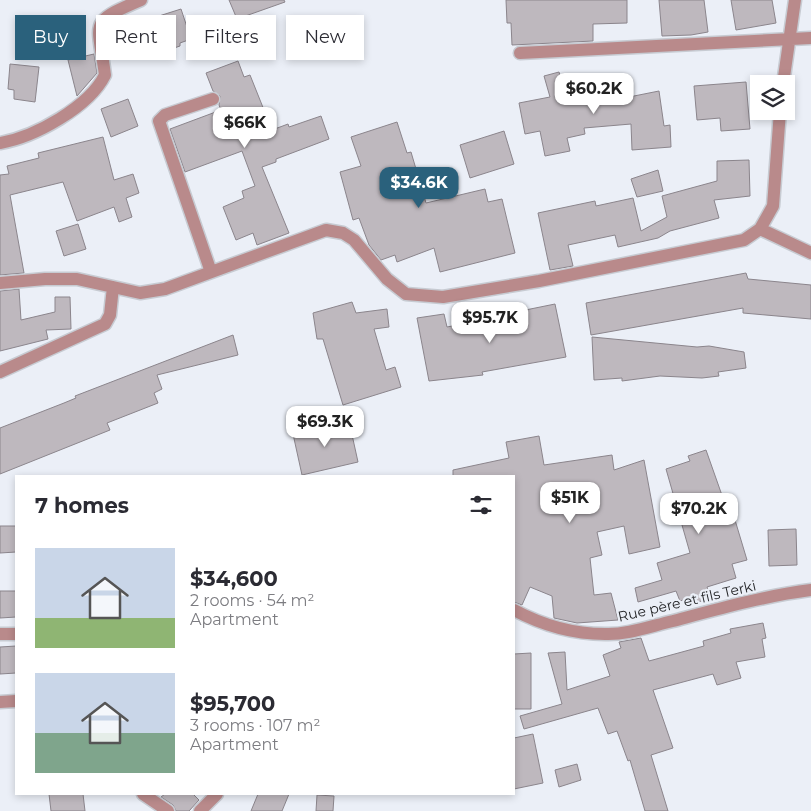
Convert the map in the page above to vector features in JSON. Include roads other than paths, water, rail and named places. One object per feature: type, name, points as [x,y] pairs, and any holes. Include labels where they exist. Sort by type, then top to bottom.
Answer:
[{"type":"street","points":[[0,143],[19,140],[38,131],[92,94],[105,75],[98,39],[102,21],[109,14],[141,0]]},
{"type":"street","points":[[784,75],[794,0]]},
{"type":"street","points":[[520,53],[811,38]]},
{"type":"street","points":[[212,99],[165,115],[159,121],[212,272]]},
{"type":"street","points":[[0,284],[45,279],[77,279],[140,293],[165,289],[326,230],[343,233],[354,240],[387,279],[406,294],[443,297],[696,251],[744,240],[760,229],[773,206],[779,120]]},
{"type":"street","points":[[760,229],[811,253]]},
{"type":"street","points":[[0,372],[105,324],[110,315],[113,287]]},
{"type":"street","name":"Rue père et fils Terki","points":[[515,610],[547,626],[570,632],[606,635],[648,627],[780,594],[811,590]]},
{"type":"street","points":[[0,634],[15,634]]},
{"type":"street","points":[[0,702],[15,701]]},
{"type":"street","points":[[144,795],[168,811]]},
{"type":"street","points":[[200,811],[216,795]]}]
